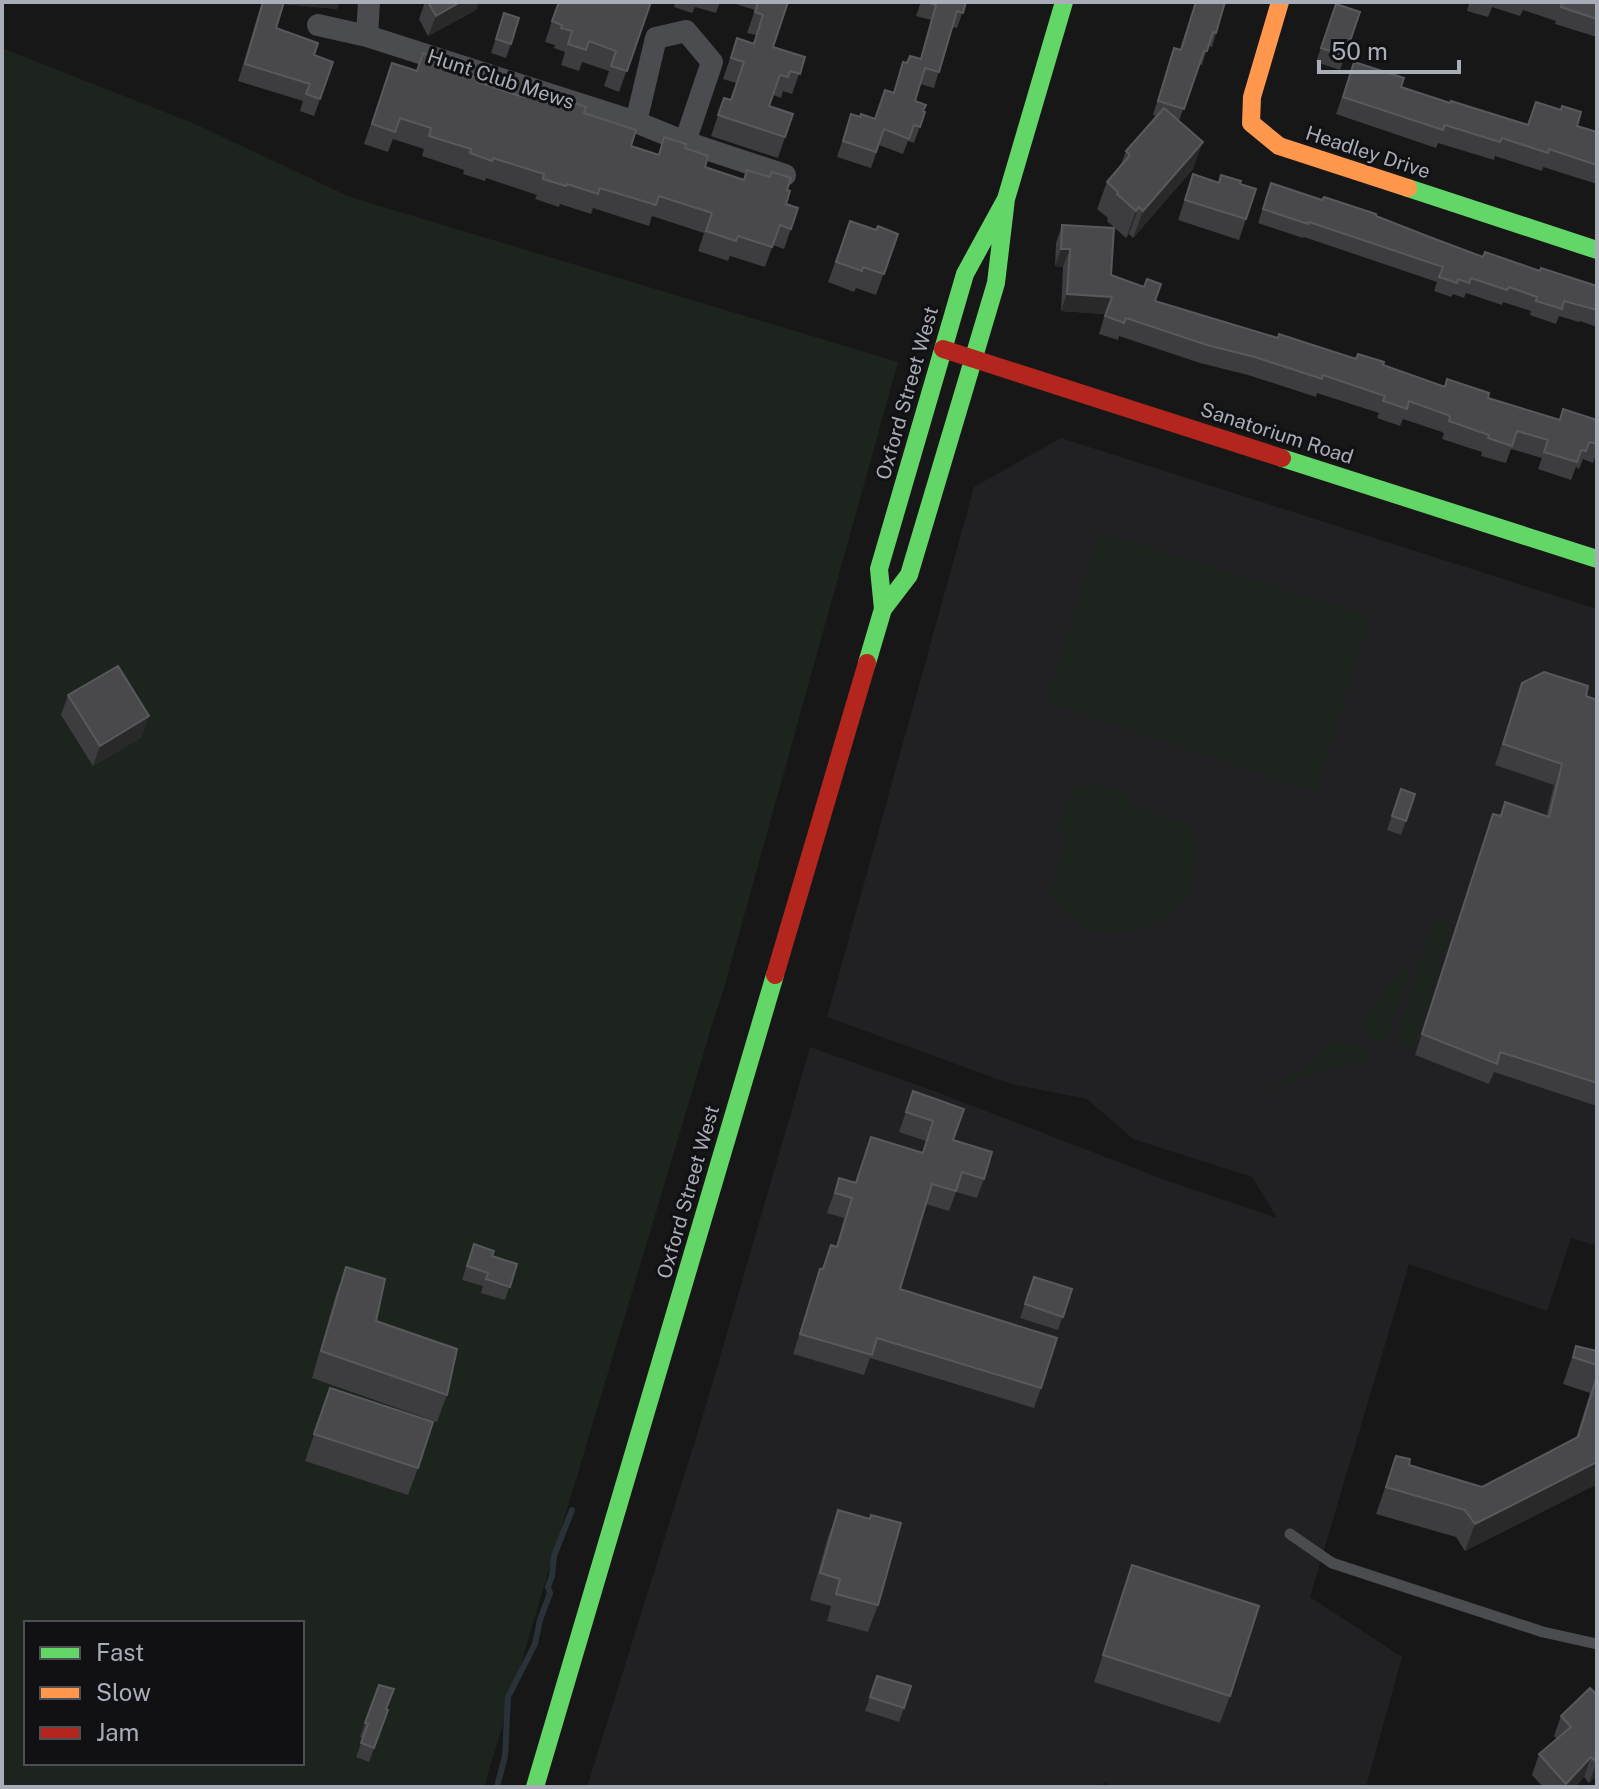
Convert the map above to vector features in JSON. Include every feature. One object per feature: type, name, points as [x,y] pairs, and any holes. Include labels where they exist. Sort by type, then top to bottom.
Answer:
[{"type":"main road","name":"Oxford Street West","points":[[535,1787],[883,609],[909,575],[974,358],[996,283],[1006,199],[1064,2]]},
{"type":"main road","name":"Headley Drive","points":[[1280,2],[1252,97],[1251,123],[1279,146],[1597,250]]},
{"type":"main road","name":"Oxford Street West","points":[[883,609],[879,569],[965,274],[1006,199]]},
{"type":"main road","name":"Sanatorium Road","points":[[943,349],[1597,559]]},
{"type":"street","points":[[367,36],[369,2]]},
{"type":"street","name":"Hunt Club Mews","points":[[318,25],[367,36],[636,122],[685,142],[785,175]]},
{"type":"street","points":[[636,122],[656,38],[686,31],[712,62],[685,142]]},
{"type":"lane","points":[[1290,1534],[1332,1563],[1543,1632],[1597,1644]]},
{"type":"shaded area","points":[[2,48],[195,124],[350,197],[898,362],[724,988],[484,1787],[2,1787]]},
{"type":"shaded area","points":[[1061,438],[1597,609],[1597,1246],[1571,1238],[1547,1311],[1409,1264],[1310,1597],[1402,1657],[1366,1787],[1112,1787],[1104,1782],[1101,1787],[587,1787],[707,1402],[810,1047],[1165,1180],[1277,1218],[1252,1177],[1133,1139],[1087,1099],[1011,1084],[827,1017],[974,487]]},
{"type":"shaded area","points":[[1100,532],[1370,616],[1315,792],[1046,702]]},
{"type":"shaded area","points":[[1096,783],[1130,794],[1129,804],[1185,825],[1196,837],[1191,887],[1168,915],[1136,930],[1102,932],[1085,926],[1061,908],[1051,892],[1067,832],[1057,828],[1074,788]]},
{"type":"shaded area","points":[[1433,920],[1453,922],[1413,1051],[1397,1038]]},
{"type":"shaded area","points":[[1405,965],[1409,972],[1386,1042],[1370,1038],[1365,1031],[1365,1017],[1400,967]]},
{"type":"shaded area","points":[[1335,1040],[1365,1048],[1370,1055],[1364,1062],[1325,1069],[1255,1097],[1300,1071]]},
{"type":"building","points":[[263,2],[284,2],[276,28],[318,43],[314,55],[333,62],[320,99],[306,94],[310,84],[245,64]]},
{"type":"building","points":[[428,2],[460,2],[436,16]]},
{"type":"building","points":[[559,2],[651,2],[627,71],[611,66],[616,51],[589,41],[586,50],[568,44],[572,31],[552,21]]},
{"type":"building","points":[[758,2],[788,2],[773,47],[805,57],[800,74],[790,71],[788,77],[780,75],[769,106],[793,114],[785,137],[718,115],[724,98],[731,100],[744,62],[731,58],[737,38],[754,44],[763,15],[755,12]]},
{"type":"building","points":[[927,2],[966,2],[963,13],[957,11],[939,72],[925,68],[915,101],[926,105],[920,127],[914,125],[909,139],[884,129],[876,152],[843,141],[851,114],[875,119],[885,90],[894,93],[903,62],[907,63],[910,56],[921,59],[936,5]]},
{"type":"building","points":[[1196,2],[1225,2],[1216,33],[1213,32],[1207,51],[1204,51],[1184,109],[1158,101],[1174,48],[1181,50]]},
{"type":"building","points":[[1554,2],[1597,2],[1597,19],[1561,7],[1562,4]]},
{"type":"building","points":[[1336,4],[1360,12],[1345,56],[1321,48]]},
{"type":"building","points":[[504,13],[519,18],[511,44],[496,39]]},
{"type":"building","points":[[423,53],[443,60],[441,66],[478,78],[477,82],[566,108],[568,101],[586,107],[584,113],[636,130],[631,146],[659,155],[664,137],[708,156],[705,167],[744,180],[747,170],[770,177],[772,172],[791,178],[786,204],[798,208],[791,229],[780,225],[772,247],[738,236],[736,241],[706,231],[712,213],[659,196],[656,205],[600,188],[598,194],[543,179],[544,174],[493,158],[492,161],[470,153],[471,149],[429,136],[431,128],[400,118],[395,132],[372,124],[392,63],[417,71]]},
{"type":"building","points":[[1354,62],[1404,78],[1401,87],[1528,125],[1536,102],[1581,112],[1577,126],[1597,132],[1597,165],[1549,149],[1548,153],[1502,138],[1500,142],[1445,125],[1443,130],[1343,97]]},
{"type":"building","points":[[1164,108],[1203,142],[1143,211],[1139,207],[1136,211],[1107,182],[1130,155],[1126,151]]},
{"type":"building","points":[[1193,174],[1219,183],[1221,175],[1256,189],[1246,219],[1185,200]]},
{"type":"building","points":[[1271,183],[1376,214],[1483,257],[1485,252],[1597,286],[1597,310],[1564,301],[1562,309],[1536,301],[1537,297],[1509,287],[1507,290],[1471,278],[1469,283],[1458,279],[1457,283],[1439,277],[1443,267],[1263,209]]},
{"type":"building","points":[[850,221],[876,230],[878,226],[898,234],[884,274],[863,267],[862,271],[836,262]]},
{"type":"building","points":[[1062,225],[1114,228],[1111,275],[1144,287],[1147,279],[1161,284],[1155,301],[1278,338],[1279,334],[1356,359],[1358,354],[1445,387],[1447,379],[1489,393],[1488,398],[1560,420],[1563,409],[1597,420],[1597,444],[1589,442],[1586,451],[1581,450],[1577,462],[1544,452],[1548,440],[1517,431],[1512,446],[1449,421],[1448,415],[1409,401],[1407,409],[1383,401],[1385,396],[1323,375],[1322,379],[1126,318],[1124,323],[1105,316],[1112,297],[1067,294],[1070,249],[1061,249]]},
{"type":"building","points":[[118,666],[149,716],[100,746],[68,695]]},
{"type":"building","points":[[1544,672],[1588,686],[1586,696],[1597,700],[1597,1083],[1500,1052],[1497,1064],[1422,1034],[1493,814],[1501,816],[1505,802],[1549,817],[1562,764],[1503,744],[1522,683]]},
{"type":"building","points":[[1401,789],[1415,794],[1406,821],[1392,816]]},
{"type":"building","points":[[913,1091],[964,1109],[953,1140],[992,1152],[984,1179],[962,1172],[956,1191],[932,1184],[900,1289],[1057,1338],[1041,1388],[877,1338],[872,1355],[800,1334],[820,1269],[823,1269],[831,1245],[837,1247],[852,1198],[835,1193],[839,1178],[856,1183],[871,1137],[923,1153],[933,1121],[906,1112]]},
{"type":"building","points":[[474,1244],[494,1251],[492,1256],[517,1264],[510,1287],[486,1279],[488,1273],[467,1266]]},
{"type":"building","points":[[346,1267],[385,1279],[376,1321],[457,1349],[447,1395],[321,1351]]},
{"type":"building","points":[[1034,1277],[1072,1289],[1063,1317],[1025,1304]]},
{"type":"building","points":[[1576,1346],[1597,1351],[1597,1365],[1573,1357]]},
{"type":"building","points":[[1597,1376],[1597,1462],[1475,1524],[1465,1510],[1386,1487],[1396,1456],[1410,1459],[1409,1465],[1482,1487],[1578,1437]]},
{"type":"building","points":[[330,1388],[433,1422],[418,1468],[314,1434]]},
{"type":"building","points":[[838,1510],[901,1523],[878,1605],[836,1594],[840,1579],[820,1573]]},
{"type":"building","points":[[1132,1565],[1259,1606],[1230,1696],[1103,1655]]},
{"type":"building","points":[[877,1676],[911,1686],[904,1708],[870,1697]]},
{"type":"building","points":[[379,1685],[394,1689],[374,1748],[361,1743]]},
{"type":"building","points":[[1590,1688],[1597,1695],[1597,1762],[1591,1757],[1566,1784],[1539,1754],[1571,1727],[1561,1716]]},
{"type":"waterway","points":[[497,1787],[505,1756],[508,1697],[535,1644],[550,1593],[548,1587],[554,1556],[572,1510]]},
{"type":"traffic: fast","points":[[883,609],[909,575],[996,283],[1006,199],[1064,2]]},
{"type":"traffic: fast","points":[[1408,188],[1597,250]]},
{"type":"traffic: fast","points":[[867,663],[883,609],[879,569],[965,274],[1006,199]]},
{"type":"traffic: fast","points":[[1282,458],[1597,559]]},
{"type":"traffic: fast","points":[[535,1787],[775,975]]},
{"type":"traffic: slow","points":[[1280,2],[1252,97],[1251,123],[1279,146],[1408,188]]},
{"type":"traffic: jam","points":[[943,349],[1282,458]]},
{"type":"traffic: jam","points":[[775,975],[867,663]]}]
